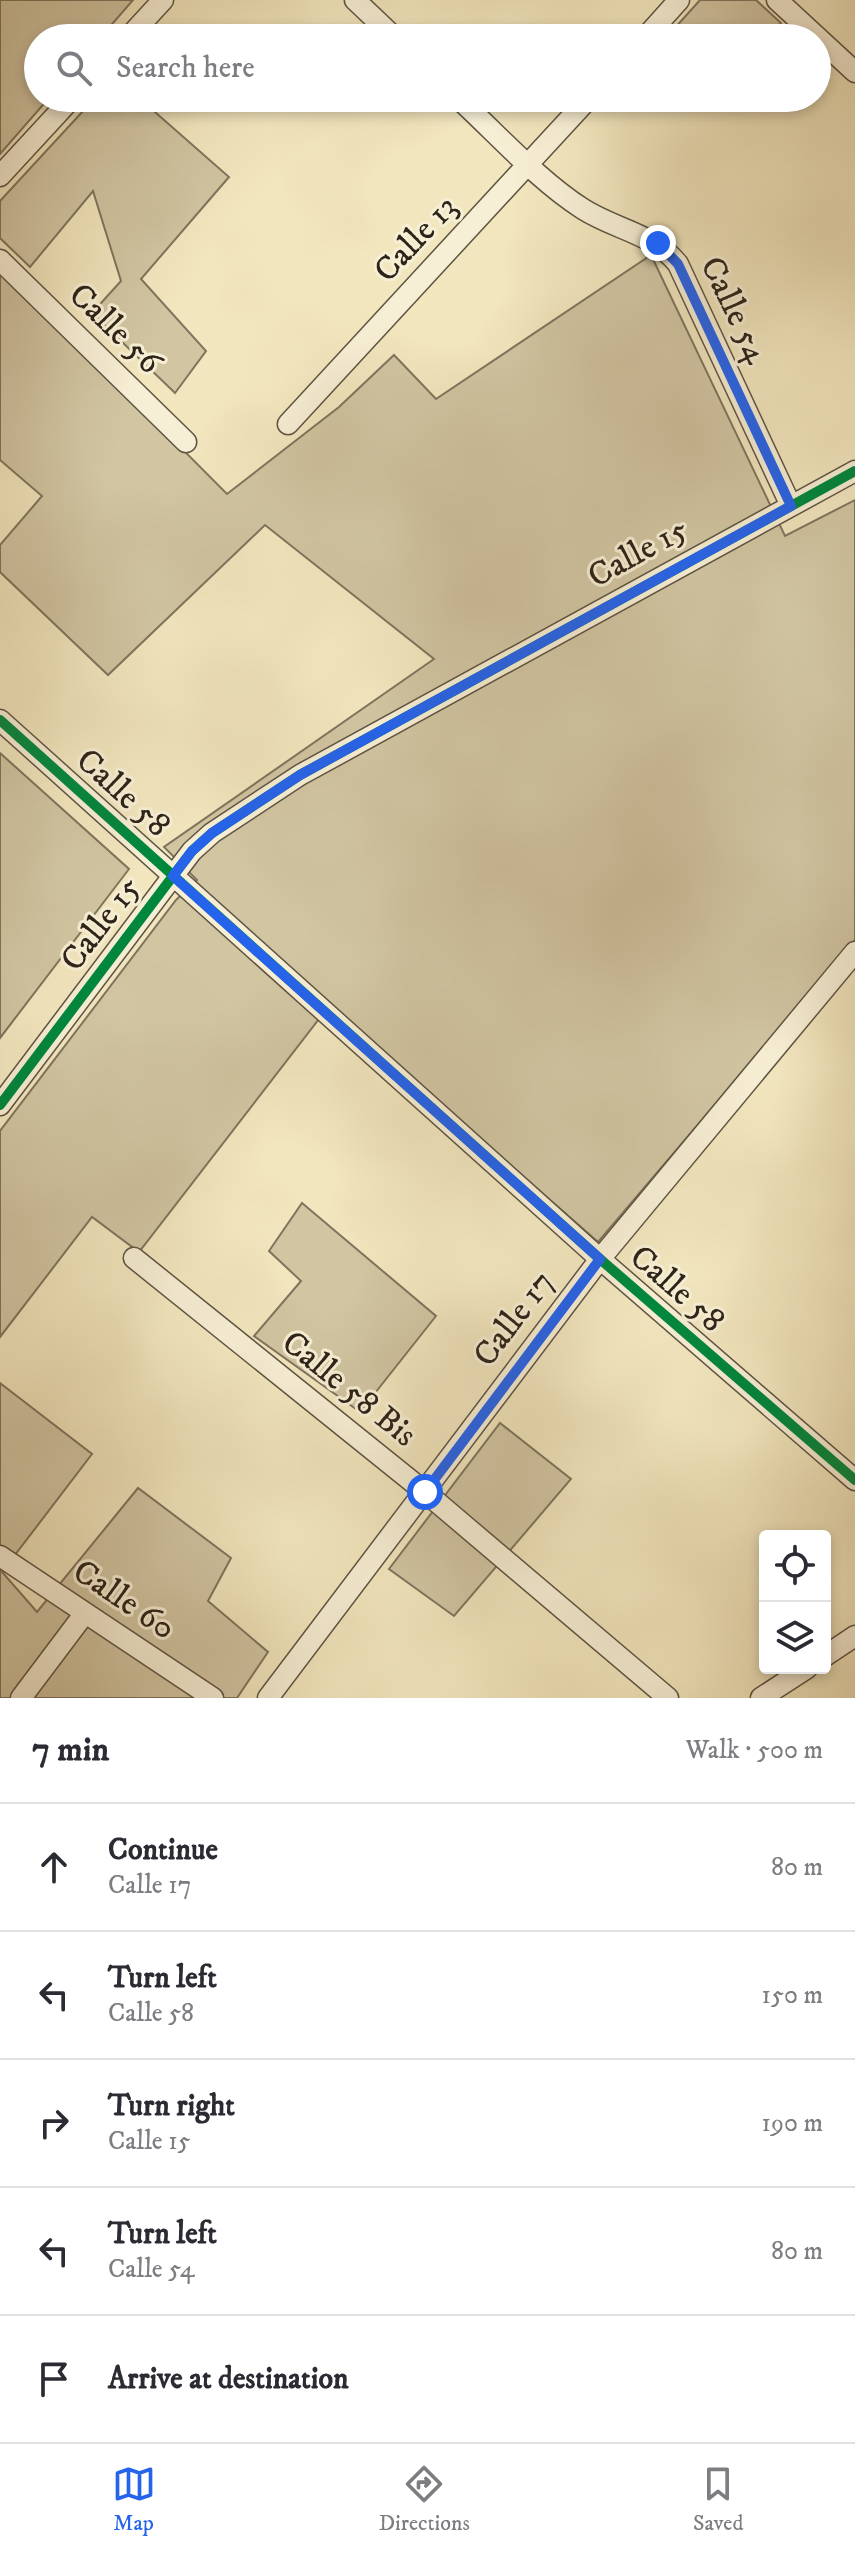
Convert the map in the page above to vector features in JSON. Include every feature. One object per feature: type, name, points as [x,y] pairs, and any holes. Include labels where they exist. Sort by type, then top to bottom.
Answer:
[{"type":"street","points":[[141,24],[163,0]]},
{"type":"street","points":[[355,0],[380,24]]},
{"type":"street","points":[[658,24],[679,0]]},
{"type":"street","points":[[777,0],[803,24]]},
{"type":"street","points":[[831,50],[855,72]]},
{"type":"street","points":[[0,176],[59,112]]},
{"type":"street","name":"Calle 54","points":[[473,112],[580,207],[598,218],[658,243],[678,264],[791,506]]},
{"type":"street","name":"Calle 13","points":[[288,424],[576,112]]},
{"type":"street","name":"Calle 56","points":[[2,267],[186,442]]},
{"type":"street","name":"Calle 15","points":[[0,1105],[192,851],[212,833],[300,775],[855,471]]},
{"type":"street","name":"Calle 58","points":[[0,720],[600,1259],[855,1480]]},
{"type":"street","name":"Calle 17","points":[[268,1698],[600,1259],[855,952]]},
{"type":"street","name":"Calle 58 Bis","points":[[134,1258],[425,1492],[668,1698]]},
{"type":"street","name":"Calle 60","points":[[0,1556],[213,1698]]},
{"type":"street","points":[[21,1698],[85,1613]]},
{"type":"street","points":[[831,1652],[855,1636]]},
{"type":"street","points":[[761,1698],[798,1674]]},
{"type":"shaded area","points":[[0,0],[133,0],[112,24],[24,24],[24,112],[37,112],[0,154]]},
{"type":"shaded area","points":[[700,0],[756,0],[781,23],[780,24],[678,24]]},
{"type":"shaded area","points":[[82,112],[155,112],[229,177],[141,279],[206,351],[175,393],[92,313],[121,281],[93,191],[30,267],[0,238],[0,201]]},
{"type":"shaded area","points":[[651,255],[785,536],[855,500],[855,940],[598,1242],[329,1006],[139,1252],[92,1217],[0,1337],[0,1131],[176,900],[197,880],[164,847],[434,659],[265,525],[108,675],[0,572],[0,545],[42,496],[0,460],[0,266],[227,494],[339,407],[394,355],[436,399]]},
{"type":"shaded area","points":[[0,753],[129,869],[0,1038]]},
{"type":"shaded area","points":[[302,1203],[436,1316],[360,1412],[254,1336],[301,1281],[269,1251]]},
{"type":"shaded area","points":[[0,1383],[92,1454],[2,1572],[37,1612],[138,1488],[231,1558],[208,1601],[268,1652],[237,1698],[0,1698]]},
{"type":"shaded area","points":[[500,1423],[571,1479],[454,1616],[389,1569]]},
{"type":"cycle path","points":[[0,1105],[192,851],[212,833],[300,775],[855,471]]},
{"type":"cycle path","points":[[0,720],[600,1259],[855,1480]]},
{"type":"route","points":[[425,1492],[600,1259],[173,876],[192,851],[212,833],[300,775],[791,506],[678,264],[658,243]]}]
